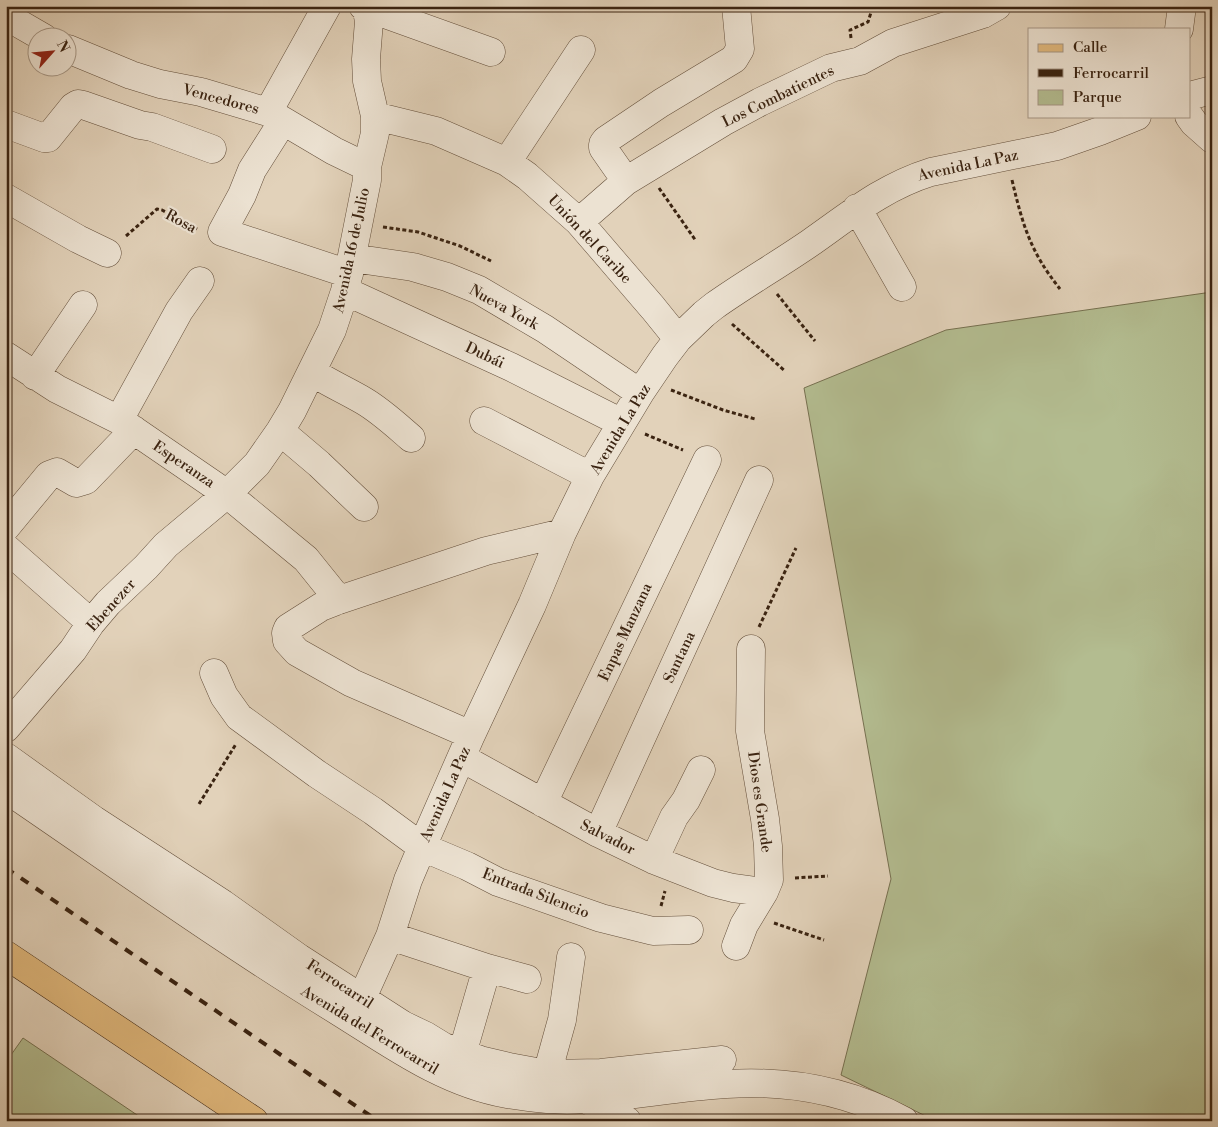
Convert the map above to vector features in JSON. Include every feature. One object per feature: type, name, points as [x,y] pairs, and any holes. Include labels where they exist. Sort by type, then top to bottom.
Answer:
[{"type":"main road","points":[[6,955],[254,1121]]},
{"type":"street","points":[[327,6],[275,116],[242,195],[222,232],[349,274]]},
{"type":"street","points":[[636,175],[604,148],[603,144],[606,140],[661,103],[734,59],[740,49],[736,6]]},
{"type":"street","name":"Los Combatientes","points":[[579,222],[636,175],[723,122],[831,68],[860,61],[892,43],[983,14],[997,6]]},
{"type":"street","points":[[1179,28],[1182,6]]},
{"type":"street","points":[[365,7],[491,52]]},
{"type":"street","name":"Avenida 16 de Julio","points":[[228,494],[257,464],[280,431],[332,330],[349,274],[367,180],[367,167],[375,133],[375,116],[367,81],[366,59],[369,21],[365,7]]},
{"type":"street","points":[[6,16],[28,29]]},
{"type":"street","points":[[507,162],[581,50]]},
{"type":"street","name":"Vencedores","points":[[78,53],[146,80],[201,92],[275,116],[334,151],[367,167]]},
{"type":"street","points":[[1190,96],[1212,90]]},
{"type":"street","points":[[6,124],[48,138],[73,107],[78,104],[140,125],[152,127],[212,149]]},
{"type":"street","name":"Unión del Caribe","points":[[375,116],[436,131],[507,162],[543,189],[579,222],[678,339]]},
{"type":"street","points":[[1190,117],[1212,139]]},
{"type":"street","name":"Avenida La Paz","points":[[362,998],[390,936],[408,880],[532,605],[562,533],[590,476],[622,423],[678,339],[714,306],[809,243],[857,208],[891,187],[911,178],[952,167],[1057,146],[1132,118]]},
{"type":"street","points":[[6,198],[78,239],[107,253]]},
{"type":"street","points":[[857,208],[902,287]]},
{"type":"street","name":"Nueva York","points":[[349,274],[413,267],[447,277],[479,290],[646,386]]},
{"type":"street","name":"Dubái","points":[[349,274],[511,367],[622,423]]},
{"type":"street","points":[[10,514],[54,472],[60,473],[76,483],[86,480],[126,425],[180,311],[200,281]]},
{"type":"street","points":[[35,376],[83,305]]},
{"type":"street","name":"Esperanza","points":[[6,356],[57,390],[126,425],[228,494],[306,559],[339,600]]},
{"type":"street","points":[[312,372],[337,388],[364,401],[411,438]]},
{"type":"street","points":[[484,421],[590,476]]},
{"type":"street","points":[[280,431],[319,464],[364,507]]},
{"type":"street","name":"Enpas Manzana","points":[[543,803],[707,460]]},
{"type":"street","name":"Santana","points":[[598,833],[759,480]]},
{"type":"street","name":"Ebenezer","points":[[6,728],[73,650],[91,623],[108,603],[166,545],[228,494]]},
{"type":"street","points":[[467,747],[297,652],[290,646],[287,640],[288,628],[321,607],[339,600],[486,551],[562,533]]},
{"type":"street","points":[[6,548],[91,623]]},
{"type":"street","name":"Dios es Grande","points":[[736,946],[744,925],[761,895],[766,828],[750,731],[751,649]]},
{"type":"street","name":"Entrada Silencio","points":[[214,673],[224,696],[239,717],[276,742],[317,774],[373,811],[422,848],[467,866],[498,882],[601,918],[653,931],[689,930]]},
{"type":"street","name":"Salvador","points":[[467,747],[543,803],[598,833],[713,883],[761,895]]},
{"type":"street","name":"Ferrocarril","points":[[6,757],[94,820],[300,958],[403,1025],[444,1047],[509,1067],[547,1074],[601,1073],[722,1060]]},
{"type":"street","points":[[663,862],[674,817],[686,800],[701,770]]},
{"type":"street","name":"Avenida del Ferrocarril","points":[[6,789],[291,982],[417,1060],[444,1074],[482,1088],[506,1094],[565,1100],[613,1097],[725,1084],[793,1086],[851,1097],[883,1109],[904,1121]]},
{"type":"street","points":[[390,936],[527,979]]},
{"type":"street","points":[[547,1074],[562,1020],[571,956]]},
{"type":"street","points":[[462,1054],[487,968]]},
{"type":"street","points":[[585,1099],[627,1121]]},
{"type":"path","points":[[1006,157],[1026,235],[1038,258],[1060,289]]},
{"type":"path","points":[[636,175],[696,241]]},
{"type":"path","name":"Rosa","points":[[107,253],[157,210],[162,210],[204,233],[222,232]]},
{"type":"path","points":[[358,223],[418,232],[460,246],[491,261]]},
{"type":"path","points":[[760,275],[815,341]]},
{"type":"path","points":[[714,306],[785,371]]},
{"type":"path","points":[[646,386],[674,392],[723,410],[755,419]]},
{"type":"path","points":[[751,649],[764,615],[796,548]]},
{"type":"path","points":[[199,804],[248,724]]},
{"type":"path","points":[[653,931],[663,862]]},
{"type":"path","points":[[824,940],[771,923],[761,895],[828,876]]},
{"type":"green space","points":[[1212,292],[1212,1121],[936,1121],[841,1075],[891,879],[804,388],[946,330]]},
{"type":"green space","points":[[23,1038],[146,1121],[10,1121],[6,1118],[6,1062]]},
{"type":"railway","points":[[6,868],[378,1121]]}]
